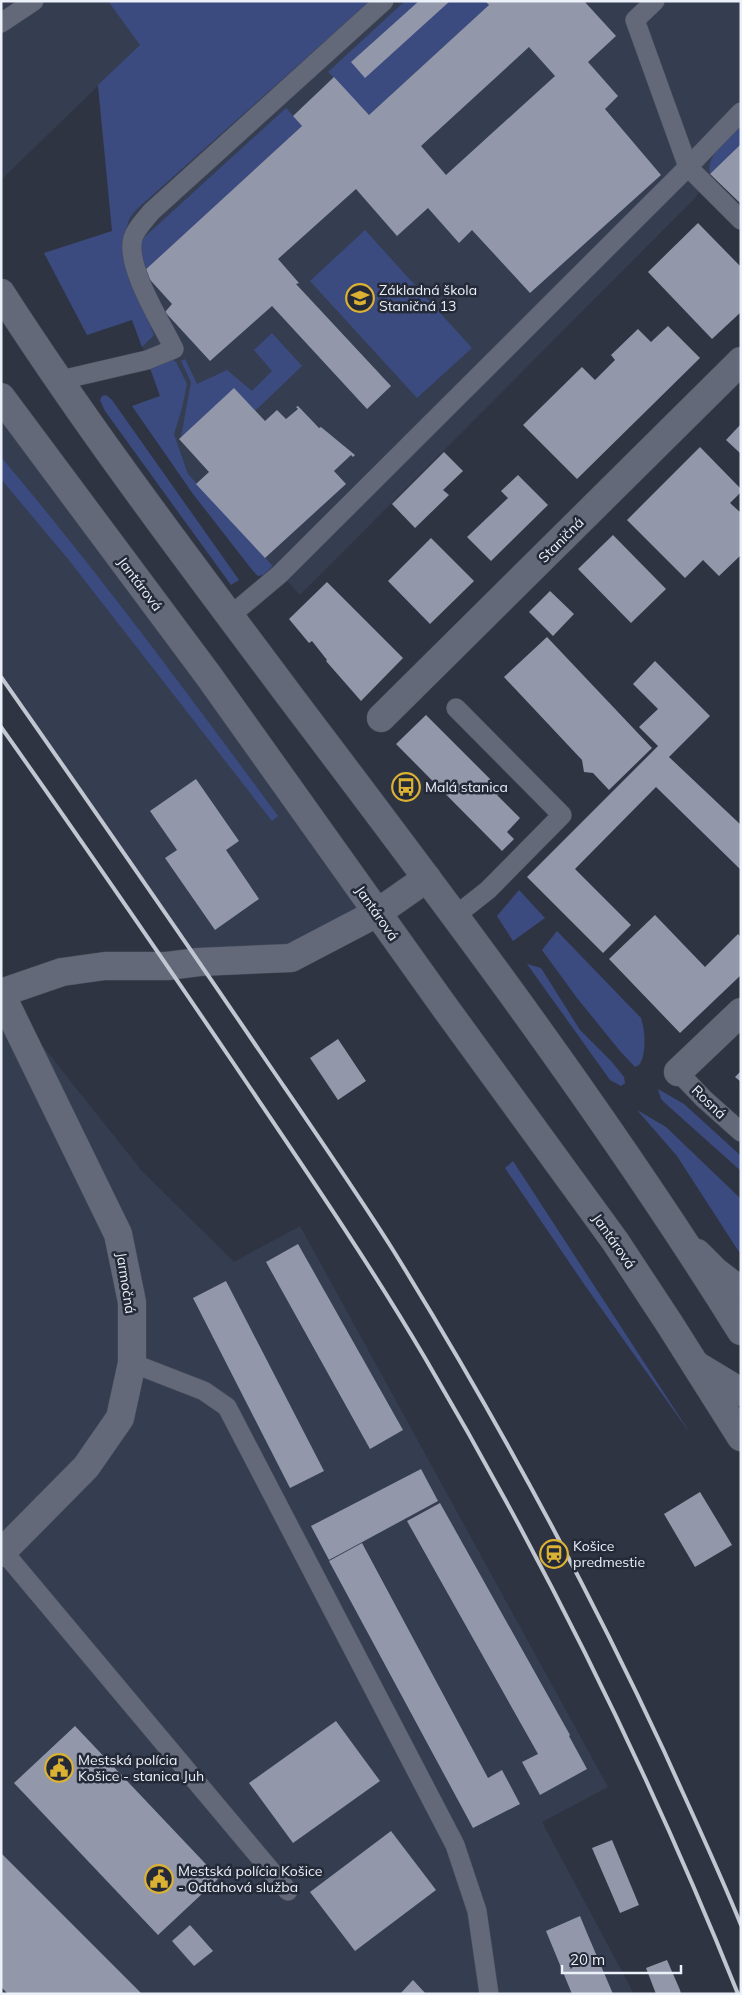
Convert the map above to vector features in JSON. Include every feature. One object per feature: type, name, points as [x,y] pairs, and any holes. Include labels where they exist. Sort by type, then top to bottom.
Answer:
[{"type":"street","points":[[1,293],[155,515],[497,973],[684,1240],[741,1331]]},
{"type":"street","name":"Staničná","points":[[381,718],[741,361]]},
{"type":"street","name":"Jantárová","points":[[1,397],[208,675],[377,913],[615,1241],[696,1364],[741,1437]]},
{"type":"street","name":"Jarmočná","points":[[2,1552],[86,1467],[120,1418],[132,1363],[132,1302],[118,1234],[1,993],[62,972],[105,966],[167,966],[200,962],[291,958],[377,913],[427,878]]},
{"type":"street","points":[[678,1072],[741,1012]]},
{"type":"street","points":[[684,1240],[715,1272],[741,1291]]},
{"type":"street","points":[[696,1364],[741,1392]]},
{"type":"lane","points":[[1,23],[34,1]]},
{"type":"lane","points":[[60,380],[147,360],[174,348],[135,269],[132,254],[133,238],[139,227],[151,212],[384,1]]},
{"type":"lane","points":[[655,1],[635,20],[688,167],[741,220]]},
{"type":"lane","points":[[230,616],[280,574],[741,112]]},
{"type":"lane","points":[[455,916],[488,890],[562,815],[456,708]]},
{"type":"lane","name":"Rosná","points":[[678,1072],[704,1099],[741,1132]]},
{"type":"lane","points":[[132,1363],[204,1391],[227,1407],[455,1846],[477,1911],[489,1994]]},
{"type":"lane","points":[[2,1552],[288,1891]]},
{"type":"shaded area","name":"Základná škola Staničná 13","points":[[1,1],[741,1],[741,144],[710,174],[696,197],[300,595],[188,474],[117,276],[98,86],[1,180]]},
{"type":"shaded area","points":[[108,1],[370,1],[142,204],[130,217],[125,248],[128,263],[137,294],[154,335],[142,347],[132,320],[87,335],[44,253],[112,231],[98,85],[140,45]]},
{"type":"shaded area","points":[[405,1],[485,1],[489,5],[369,115],[328,72]]},
{"type":"shaded area","points":[[286,108],[302,126],[143,272],[139,242]]},
{"type":"shaded area","points":[[741,125],[741,144],[710,174],[711,160],[715,153],[724,141]]},
{"type":"shaded area","points":[[365,230],[472,348],[417,398],[310,281]]},
{"type":"shaded area","points":[[272,333],[302,366],[255,411],[234,389],[181,437],[191,382],[181,361],[185,359],[197,384],[227,370],[252,391],[272,371],[254,350]]},
{"type":"shaded area","points":[[168,356],[176,362],[187,384],[174,434],[188,474],[273,566],[263,575],[258,576],[253,571],[193,494],[132,406],[160,396],[150,368]]},
{"type":"shaded area","points":[[106,395],[112,400],[239,580],[231,585],[105,411],[100,400],[102,396]]},
{"type":"shaded area","points":[[1,397],[377,913],[291,958],[199,962],[1,680]]},
{"type":"shaded area","points":[[1,457],[108,589],[211,725],[278,816],[272,821],[68,559],[1,479]]},
{"type":"shaded area","points":[[519,890],[545,918],[513,941],[497,916]]},
{"type":"shaded area","points":[[557,931],[641,1018],[644,1029],[644,1042],[642,1060],[639,1065],[635,1067],[620,1051],[577,998],[542,950]]},
{"type":"shaded area","points":[[527,964],[541,968],[580,1030],[612,1062],[624,1077],[625,1083],[621,1086],[610,1080]]},
{"type":"shaded area","points":[[1,994],[142,1171],[234,1262],[300,1226],[608,1787],[542,1822],[634,1994],[1,1994]]},
{"type":"shaded area","points":[[658,1089],[684,1104],[741,1156],[741,1171],[666,1104],[661,1099]]},
{"type":"shaded area","points":[[637,1110],[666,1127],[741,1199],[741,1255],[677,1156]]},
{"type":"shaded area","points":[[513,1161],[692,1436],[586,1287],[505,1168]]},
{"type":"building","points":[[419,1],[450,1],[365,78],[351,62]]},
{"type":"building","points":[[485,1],[584,1],[616,36],[588,62],[618,96],[605,109],[661,175],[530,293],[472,230],[459,243],[428,208],[397,236],[356,189],[278,259],[299,283],[296,284],[391,386],[367,409],[272,306],[210,361],[165,312],[172,304],[143,272],[302,126],[293,116],[334,77],[369,115],[489,5]],"holes":[[[529,47],[555,76],[446,175],[421,146]]]},
{"type":"building","points":[[741,144],[741,204],[710,174]]},
{"type":"building","points":[[698,223],[741,267],[741,312],[712,339],[648,272]]},
{"type":"building","points":[[668,326],[700,358],[577,479],[523,425],[582,367],[595,380],[615,360],[611,355],[638,329],[651,342]]},
{"type":"building","points":[[234,388],[265,421],[277,410],[286,419],[298,409],[296,407],[298,406],[319,428],[321,427],[355,455],[353,457],[351,455],[334,471],[346,484],[265,558],[196,484],[209,472],[179,439]]},
{"type":"building","points":[[741,424],[741,454],[726,440]]},
{"type":"building","points":[[700,447],[741,489],[741,492],[730,503],[741,513],[741,555],[719,576],[703,560],[685,578],[627,520]]},
{"type":"building","points":[[444,452],[463,471],[443,490],[449,495],[415,528],[392,504]]},
{"type":"building","points":[[518,475],[548,505],[491,561],[467,537],[508,498],[501,491]]},
{"type":"building","points":[[613,535],[666,589],[631,623],[578,569]]},
{"type":"building","points":[[431,538],[474,581],[430,624],[388,581]]},
{"type":"building","points":[[327,582],[403,658],[361,701],[326,661],[312,641],[309,643],[289,619]]},
{"type":"building","points":[[550,591],[574,614],[553,636],[529,612]]},
{"type":"building","points":[[547,637],[652,748],[609,790],[593,773],[584,772],[582,760],[504,677]]},
{"type":"building","points":[[655,661],[710,716],[669,757],[741,825],[741,870],[656,787],[575,869],[631,925],[603,953],[527,877],[658,746],[639,727],[658,709],[633,684]]},
{"type":"building","points":[[426,715],[502,791],[497,795],[520,818],[507,832],[514,839],[502,851],[396,744]]},
{"type":"building","points":[[196,779],[239,841],[226,850],[259,899],[215,930],[165,858],[177,850],[150,811]]},
{"type":"building","points":[[655,915],[705,967],[738,934],[741,937],[741,975],[680,1033],[609,959]]},
{"type":"building","points":[[338,1039],[366,1081],[338,1100],[310,1058]]},
{"type":"building","points":[[741,1071],[741,1082],[735,1077]]},
{"type":"building","points":[[298,1244],[403,1430],[370,1449],[266,1262]]},
{"type":"building","points":[[226,1281],[324,1471],[290,1488],[193,1298]]},
{"type":"building","points":[[421,1469],[438,1501],[329,1560],[311,1526]]},
{"type":"building","points":[[700,1492],[732,1545],[695,1567],[664,1514]]},
{"type":"building","points":[[440,1503],[570,1735],[587,1769],[540,1795],[522,1762],[538,1754],[407,1521]]},
{"type":"building","points":[[362,1543],[488,1778],[502,1770],[520,1804],[473,1828],[329,1561]]},
{"type":"building","points":[[336,1721],[380,1781],[293,1843],[249,1783]]},
{"type":"building","points":[[75,1726],[219,1878],[158,1935],[14,1783]]},
{"type":"building","points":[[391,1831],[436,1890],[355,1951],[310,1892]]},
{"type":"building","points":[[612,1840],[639,1905],[620,1913],[592,1848]]},
{"type":"building","points":[[1,1853],[142,1994],[8,1994],[1,1987]]},
{"type":"building","points":[[580,1916],[613,1994],[572,1994],[546,1931]]},
{"type":"building","points":[[190,1925],[213,1951],[194,1966],[172,1941]]},
{"type":"building","points":[[667,1960],[681,1994],[656,1994],[646,1968]]},
{"type":"building","points":[[413,1980],[426,1994],[400,1994]]},
{"type":"railway","points":[[1,677],[327,1149],[393,1250],[430,1311],[502,1434],[602,1623],[664,1751],[741,1925]]},
{"type":"railway","points":[[1,727],[146,935],[306,1171],[379,1282],[425,1358],[512,1512],[594,1670],[669,1830],[738,1994]]},
{"type":"place","name":"Základná škola Staničná 13","points":[[360,298]]},
{"type":"place","name":"Malá stanica","points":[[406,787]]},
{"type":"place","name":"Košice predmestie","points":[[554,1554]]},
{"type":"place","name":"Mestská polícia Košice - stanica Juh","points":[[59,1768]]},
{"type":"place","name":"Mestská polícia Košice - Odťahová služba","points":[[159,1879]]}]
